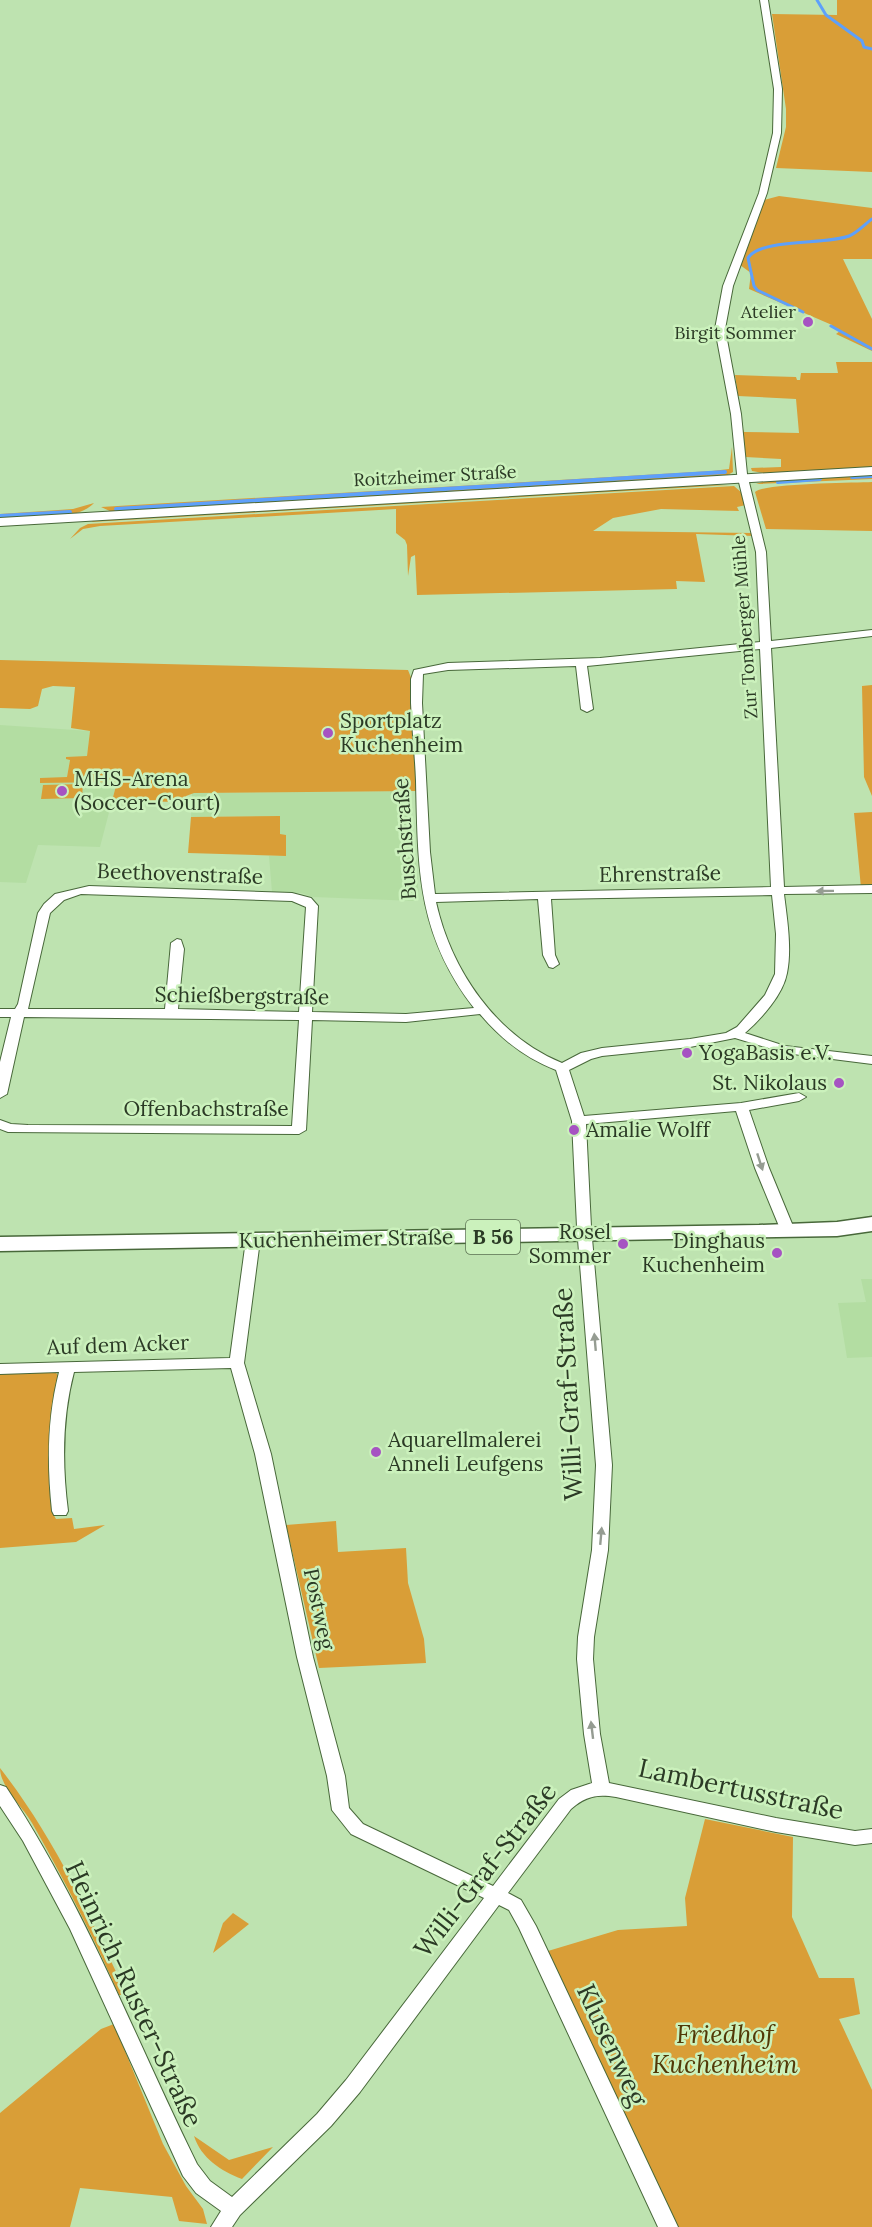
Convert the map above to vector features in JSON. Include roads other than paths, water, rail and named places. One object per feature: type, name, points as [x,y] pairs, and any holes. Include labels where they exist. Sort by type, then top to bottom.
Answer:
[{"type":"main road","name":"Kuchenheimer Straße","points":[[0,1244],[585,1236],[788,1231],[872,1224]]},
{"type":"street","name":"Zur Tomberger Mühle","points":[[736,1034],[750,1023],[771,996],[781,974],[782,948],[760,542],[738,451],[736,414],[721,340],[720,321],[728,286],[763,193],[777,133],[778,89],[764,0]]},
{"type":"street","name":"Roitzheimer Straße","points":[[0,522],[872,471]]},
{"type":"street","points":[[587,709],[581,662],[872,633]]},
{"type":"street","name":"Buschstraße","points":[[562,1068],[541,1061],[499,1030],[483,1010],[448,952],[435,920],[429,898],[422,822],[417,677],[420,671],[433,668],[581,662]]},
{"type":"street","name":"Ehrenstraße","points":[[429,898],[872,889]]},
{"type":"street","name":"Beethovenstraße","points":[[20,1013],[48,905],[66,894],[96,890],[292,897],[307,901],[313,909],[305,1016]]},
{"type":"street","points":[[544,896],[549,955],[553,964]]},
{"type":"street","points":[[171,1014],[173,999],[171,992],[178,951],[177,943]]},
{"type":"street","name":"Schießbergstraße","points":[[0,1013],[428,1018],[483,1010]]},
{"type":"street","points":[[0,1094],[15,1021],[20,1013]]},
{"type":"street","name":"Offenbachstraße","points":[[0,1125],[8,1128],[28,1129],[299,1130],[305,1016]]},
{"type":"street","points":[[585,1236],[579,1121],[562,1068],[586,1056],[610,1050],[674,1046],[736,1034],[750,1041],[785,1048],[872,1060]]},
{"type":"street","points":[[579,1121],[741,1107],[799,1097]]},
{"type":"street","points":[[741,1107],[762,1168],[788,1231]]},
{"type":"street","name":"Willi-Graf-Straße","points":[[221,2227],[233,2209],[324,2120],[353,2086],[565,1804],[580,1793],[601,1788],[590,1719],[585,1659],[600,1550],[604,1465],[585,1236]]},
{"type":"street","name":"Postweg","points":[[253,1240],[237,1363],[263,1454],[306,1657],[336,1776],[341,1810],[357,1829],[497,1895]]},
{"type":"street","name":"Auf dem Acker","points":[[0,1369],[237,1363]]},
{"type":"street","points":[[60,1511],[55,1447],[59,1401],[68,1367]]},
{"type":"street","name":"Lambertusstraße","points":[[601,1788],[776,1825],[855,1838],[872,1836]]},
{"type":"street","name":"Heinrich-Ruster-Straße","points":[[0,1792],[23,1825],[61,1894],[123,2022],[190,2170],[203,2187],[233,2209]]},
{"type":"street","name":"Klusenweg","points":[[497,1895],[515,1905],[520,1912],[668,2227]]},
{"type":"waterway","points":[[817,0],[826,15],[862,41],[864,47],[872,49]]},
{"type":"waterway","points":[[803,312],[757,290],[754,286],[748,258],[766,247],[849,236],[872,219]]},
{"type":"waterway","points":[[831,326],[872,349]]},
{"type":"waterway","points":[[116,509],[725,472]]},
{"type":"waterway","points":[[852,477],[872,476]]},
{"type":"waterway","points":[[778,482],[820,479]]},
{"type":"waterway","points":[[0,516],[70,512]]},
{"type":"place","name":"Atelier Birgit Sommer","points":[[808,322]]},
{"type":"place","name":"Sportplatz Kuchenheim","points":[[328,733]]},
{"type":"place","name":"MHS-Arena (Soccer-Court)","points":[[62,791]]},
{"type":"place","name":"YogaBasis e.V.","points":[[687,1053]]},
{"type":"place","name":"St. Nikolaus","points":[[839,1083]]},
{"type":"place","name":"Amalie Wolff","points":[[574,1130]]},
{"type":"place","name":"Rosel Sommer","points":[[623,1244]]},
{"type":"place","name":"Dinghaus Kuchenheim","points":[[777,1253]]},
{"type":"place","name":"Aquarellmalerei Anneli Leufgens","points":[[376,1452]]},
{"type":"park label","name":"Friedhof Kuchenheim","points":[[725,2049]]}]
